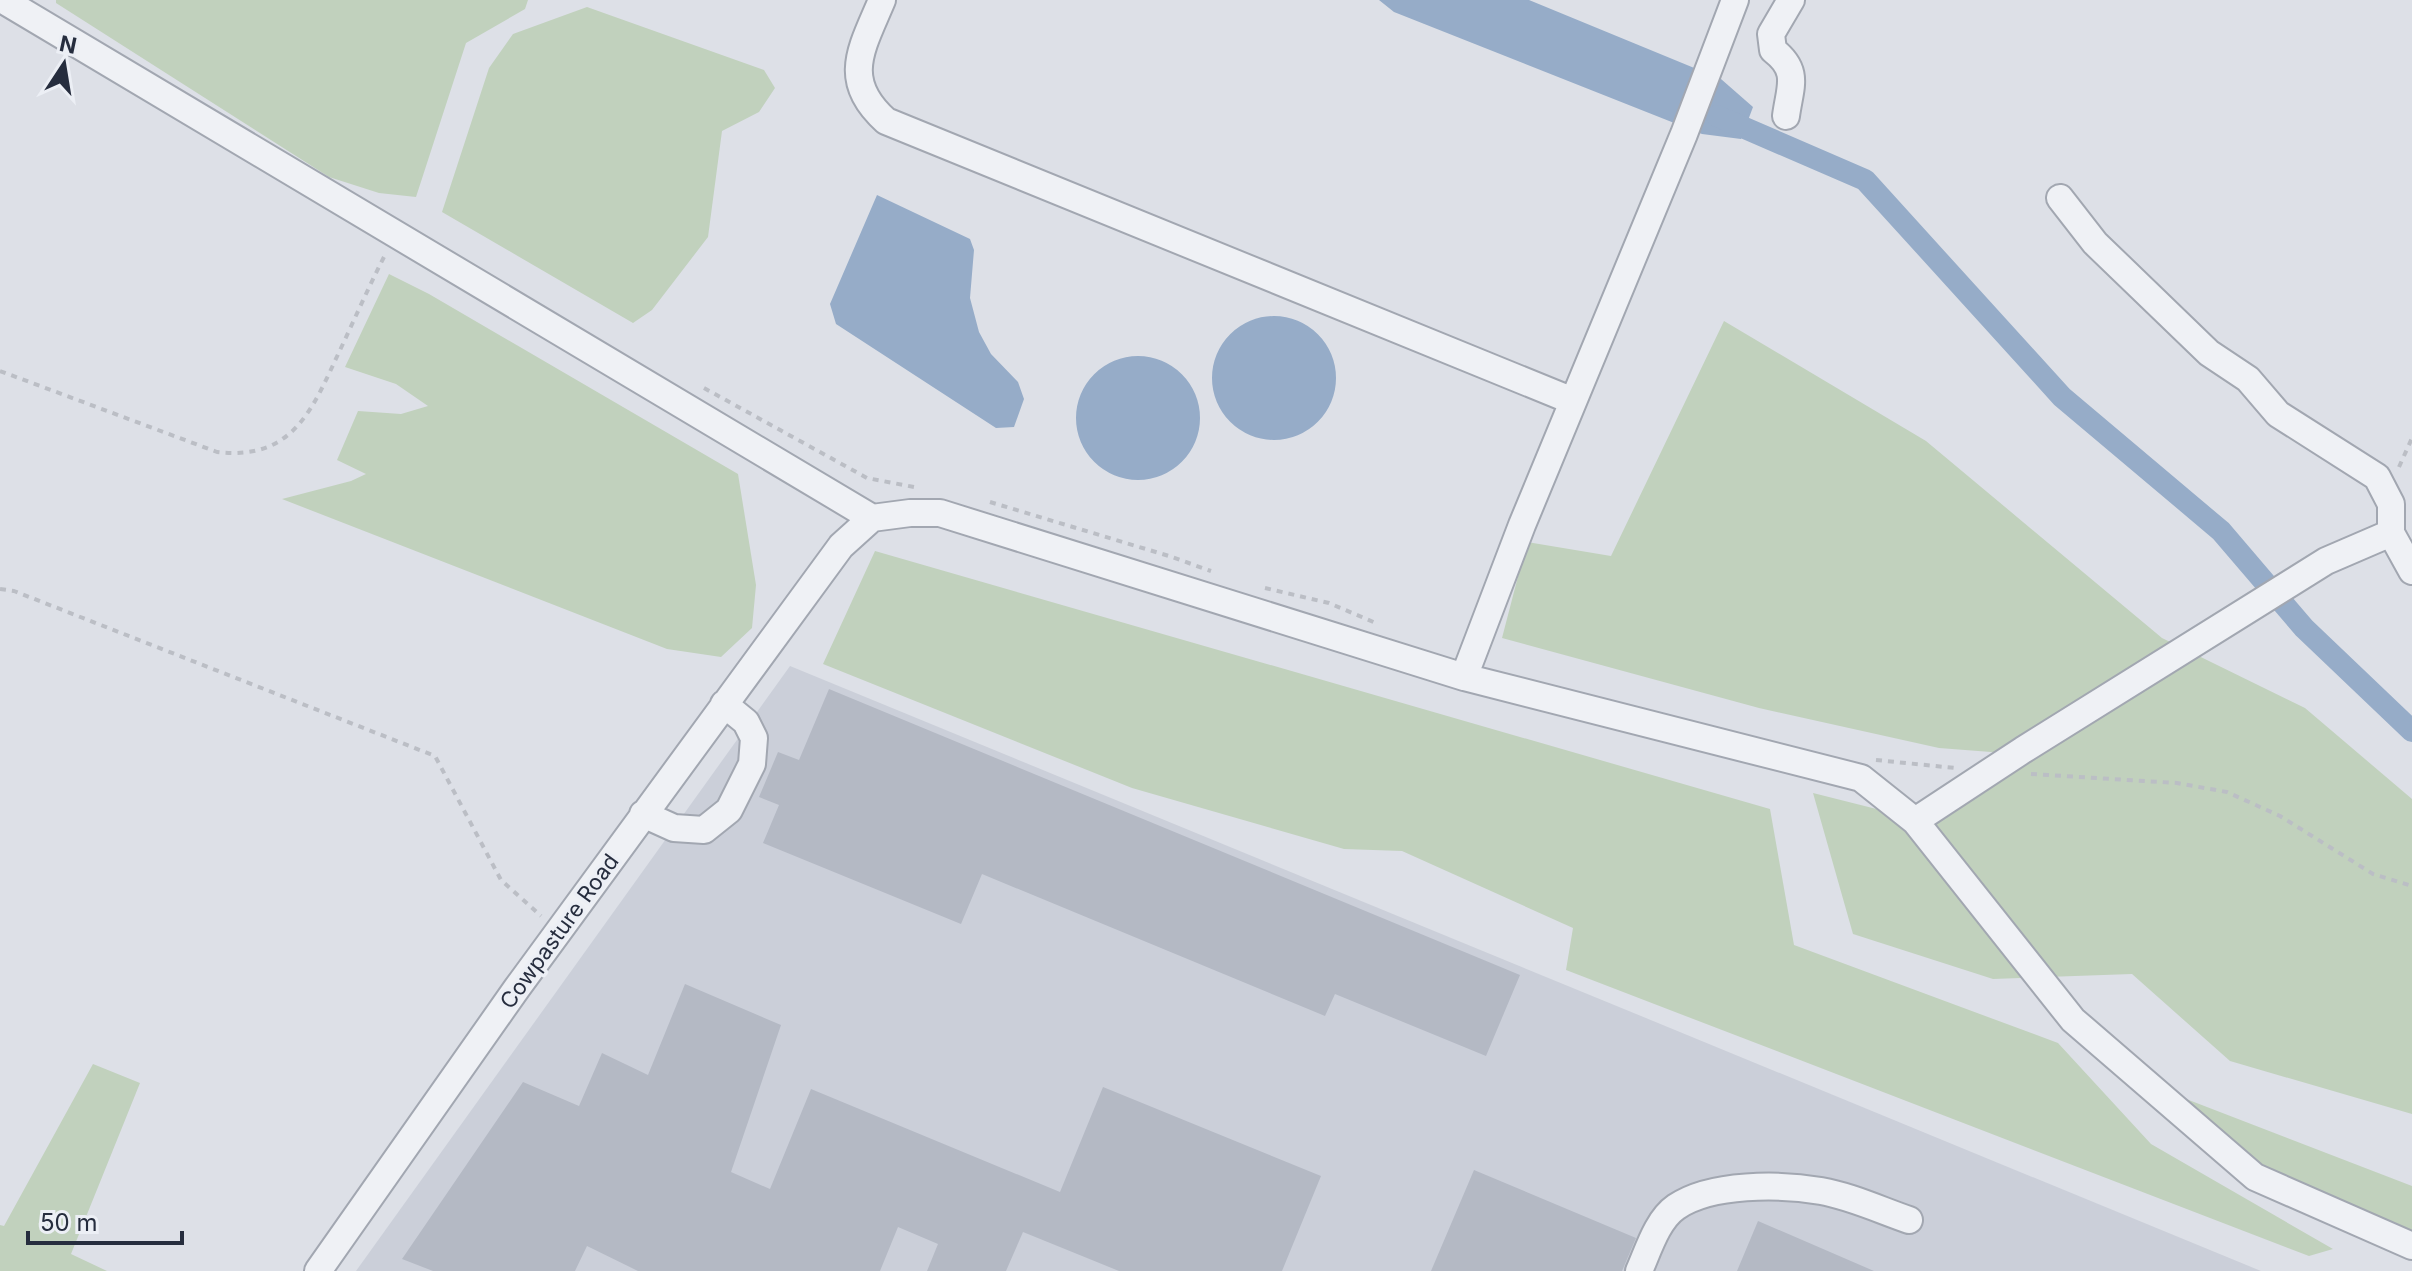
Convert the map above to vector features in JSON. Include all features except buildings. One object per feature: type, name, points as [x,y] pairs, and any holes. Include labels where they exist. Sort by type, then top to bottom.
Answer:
[{"type":"street","points":[[3,0],[872,518],[940,513],[1464,677],[1861,778],[1915,821],[2073,1020],[2255,1177],[2412,1246]]},
{"type":"street","points":[[882,0],[858,58],[857,77],[870,107],[886,121],[1573,401]]},
{"type":"street","points":[[1464,677],[1573,401],[1684,134],[1735,0]]},
{"type":"street","points":[[1786,116],[1791,74],[1787,61],[1773,50],[1771,34],[1791,0]]},
{"type":"street","points":[[2060,198],[2095,243],[2209,353],[2248,379],[2278,414],[2377,477],[2391,504],[2391,533],[2412,571]]},
{"type":"street","name":"Cowpasture Road","points":[[318,1271],[643,814],[841,546],[872,518]]},
{"type":"street","points":[[1915,821],[2326,561],[2391,533]]},
{"type":"street","points":[[643,814],[674,828],[704,830],[729,810],[752,764],[754,738],[746,722],[724,704]]},
{"type":"street","points":[[1639,1271],[1669,1213],[1695,1198],[1719,1191],[1769,1186],[1820,1191],[1909,1220]]},
{"type":"path","points":[[0,371],[217,452],[253,452],[288,435],[310,413],[384,256],[397,235]]},
{"type":"path","points":[[698,385],[867,478],[931,490]]},
{"type":"path","points":[[988,501],[1212,572]]},
{"type":"path","points":[[1255,586],[1329,603],[1386,627]]},
{"type":"path","points":[[0,589],[14,591],[435,756],[501,880],[558,931]]},
{"type":"path","points":[[1870,760],[2177,783],[2227,792],[2280,816],[2373,874],[2412,886]]},
{"type":"shaded area","points":[[790,666],[2261,1271],[356,1271]]},
{"type":"green space","points":[[56,0],[528,0],[525,9],[466,43],[416,197],[379,193],[329,177],[56,3]]},
{"type":"green space","points":[[587,7],[764,70],[775,88],[759,112],[722,131],[708,237],[652,310],[633,323],[442,212],[489,68],[513,34]]},
{"type":"green space","points":[[389,274],[429,294],[738,474],[756,585],[752,628],[721,657],[667,649],[282,499],[351,481],[366,474],[337,460],[358,411],[401,414],[428,406],[396,384],[345,367]]},
{"type":"green space","points":[[1724,321],[1926,441],[2162,638],[2305,708],[2412,799],[2412,1114],[2230,1061],[2132,974],[1993,979],[1853,934],[1813,793],[1932,823],[2030,755],[1939,748],[1759,708],[1502,638],[1527,542],[1611,556]]},
{"type":"green space","points":[[875,551],[1770,809],[1794,945],[2058,1043],[2151,1144],[2333,1249],[2309,1256],[1566,970],[1573,928],[1402,851],[1344,849],[1132,788],[823,664]]},
{"type":"green space","points":[[93,1064],[140,1083],[71,1254],[107,1271],[0,1271],[0,1225],[4,1226]]},
{"type":"green space","points":[[2181,1097],[2412,1186],[2412,1230],[2265,1170]]},
{"type":"water","points":[[1379,0],[1529,0],[1721,79],[1753,107],[1741,139],[1702,134],[1394,12]]},
{"type":"water","points":[[877,195],[970,239],[974,250],[970,298],[979,332],[991,354],[1018,382],[1024,399],[1014,427],[996,428],[836,324],[830,304]]},
{"type":"water","points":[[1274,316],[1298,321],[1318,334],[1331,354],[1336,378],[1331,402],[1318,422],[1298,435],[1274,440],[1250,435],[1230,422],[1217,402],[1212,378],[1217,354],[1230,334],[1250,321]]},
{"type":"water","points":[[1138,356],[1162,361],[1182,374],[1195,394],[1200,418],[1195,442],[1182,462],[1162,475],[1138,480],[1114,475],[1094,462],[1081,442],[1076,418],[1081,394],[1094,374],[1114,361]]},
{"type":"waterway","points":[[1717,116],[1865,180],[2062,397],[2221,531],[2304,628],[2412,731]]}]
